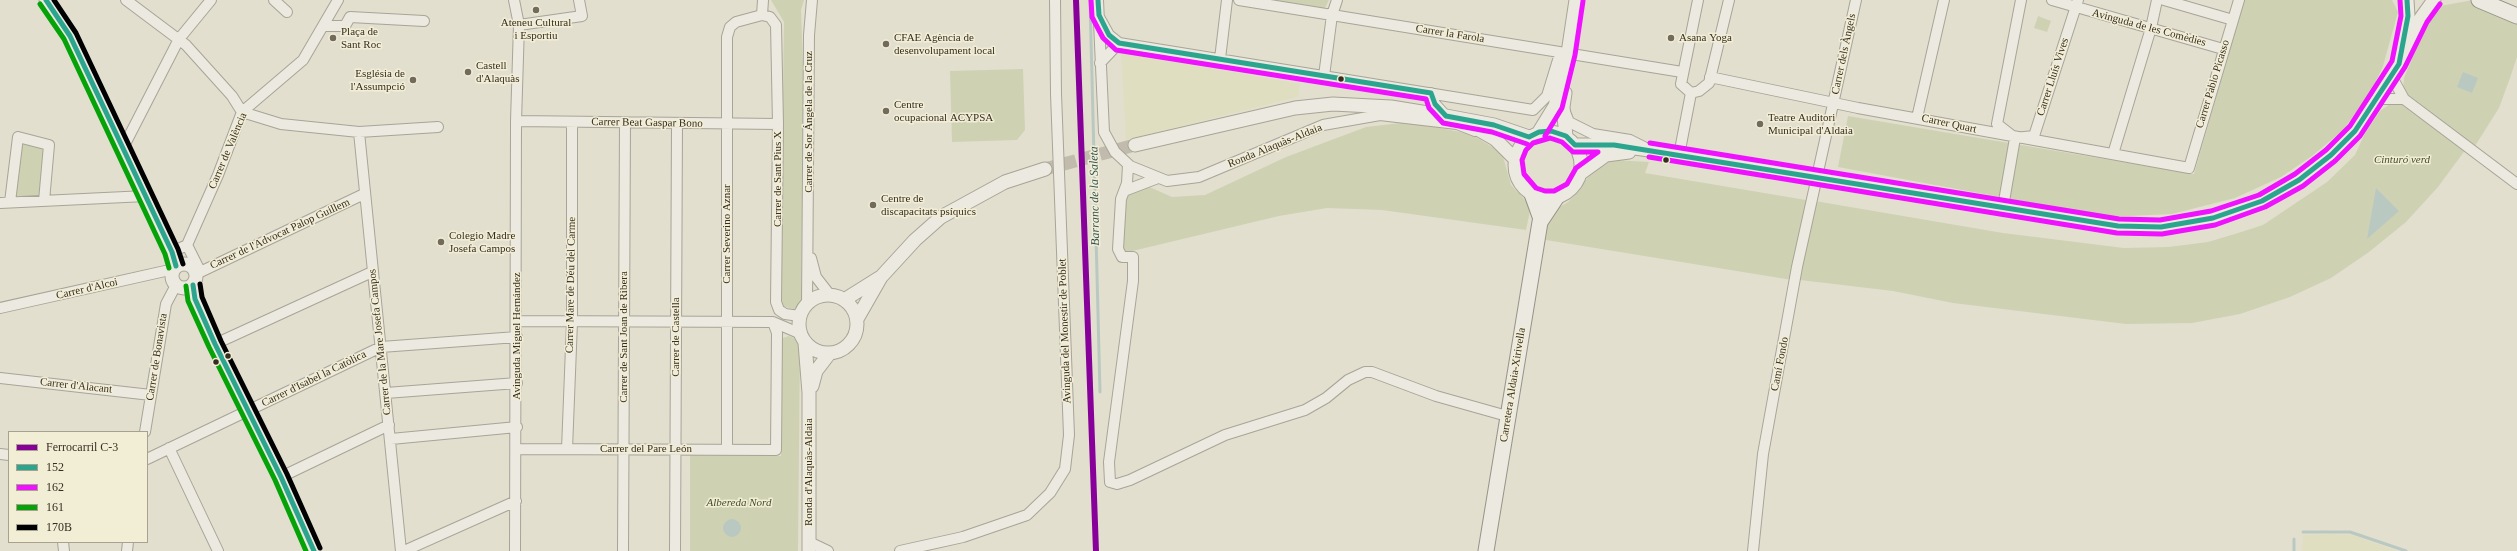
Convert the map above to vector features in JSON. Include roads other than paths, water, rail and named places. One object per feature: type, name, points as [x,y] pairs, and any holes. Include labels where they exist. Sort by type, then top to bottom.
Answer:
[{"type":"main road","points":[[2479,0],[2517,16]]},
{"type":"main road","points":[[2501,0],[2517,9]]},
{"type":"main road","name":"Carretera Aldaia-Xirivella","points":[[1532,194],[1541,219]]},
{"type":"main road","name":"Carretera Aldaia-Xirivella","points":[[1486,551],[1507,416],[1541,219],[1556,198]]},
{"type":"street","points":[[46,0],[70,36],[172,252],[175,268],[172,275],[176,285],[184,288],[196,277]]},
{"type":"street","points":[[126,0],[179,39],[232,96],[242,112],[281,124],[359,132],[438,127]]},
{"type":"street","points":[[123,148],[179,39],[210,0]]},
{"type":"street","points":[[274,0],[287,12]]},
{"type":"street","name":"Carrer de València","points":[[187,245],[218,175],[242,112],[303,60],[325,26],[338,0]]},
{"type":"street","name":"Avinguda Miguel Hernández","points":[[514,0],[519,25],[516,121],[517,449],[515,551]]},
{"type":"street","points":[[519,25],[582,16],[579,0]]},
{"type":"street","points":[[762,15],[763,0]]},
{"type":"street","name":"Carrer de Sor Ángela de la Cruz","points":[[807,304],[809,35],[812,0]]},
{"type":"street","name":"Avinguda del Monestir de Poblet","points":[[900,551],[963,536],[1027,514],[1050,493],[1065,470],[1069,435],[1056,94],[1055,0]]},
{"type":"street","points":[[1098,0],[1104,132],[1116,152],[1128,164],[1127,183],[1121,199],[1118,249],[1122,257],[1132,257],[1133,281],[1109,462],[1110,482],[1117,484],[1130,480],[1225,435],[1305,410],[1326,398],[1348,380],[1365,372],[1372,372],[1436,396],[1507,416]]},
{"type":"street","points":[[1220,60],[1227,0]]},
{"type":"street","name":"Carrer la Farola","points":[[1239,0],[1568,53]]},
{"type":"street","points":[[1324,76],[1332,15],[1337,0]]},
{"type":"street","points":[[1576,0],[1568,53],[1563,107],[1571,140],[1581,158],[1581,174]]},
{"type":"street","points":[[1691,93],[1681,84],[1682,72],[1698,0]]},
{"type":"street","points":[[1691,93],[1699,91],[1709,83],[1729,0]]},
{"type":"street","name":"Carrer dels Àngels","points":[[1816,178],[1856,0]]},
{"type":"street","points":[[1917,118],[1944,0]]},
{"type":"street","points":[[2003,207],[2015,138],[1997,124],[2021,0]]},
{"type":"street","name":"Avinguda de les Comèdies","points":[[2052,0],[2077,4],[2151,28],[2224,49]]},
{"type":"street","points":[[2113,154],[2151,28],[2157,0]]},
{"type":"street","points":[[2164,0],[2233,20]]},
{"type":"street","name":"Carrer Pablo Picasso","points":[[2189,168],[2239,0]]},
{"type":"street","points":[[2399,64],[2408,16],[2407,0]]},
{"type":"street","points":[[1534,135],[1551,131],[1571,140],[1649,150],[2118,226],[2161,227],[2213,218],[2262,201],[2299,180],[2331,155],[2350,136],[2378,99],[2399,64],[2421,18],[2434,0]]},
{"type":"street","name":"Carrer Lluís Vives","points":[[2015,138],[2034,136],[2077,4]]},
{"type":"street","name":"Carrer Severino Aznar","points":[[727,449],[727,37],[730,27],[736,22],[762,15]]},
{"type":"street","name":"Carrer de Sant Pius X","points":[[762,15],[770,17],[776,25],[778,124],[776,302],[779,310],[784,314],[800,316]]},
{"type":"street","points":[[1098,15],[1109,34],[1119,43],[1533,110],[1547,96],[1558,60],[1568,53],[1682,72]]},
{"type":"street","points":[[325,26],[344,26],[350,17],[424,21]]},
{"type":"street","points":[[1100,63],[1119,43]]},
{"type":"street","points":[[1568,53],[1555,106],[1534,135],[1520,146],[1515,159],[1517,177],[1532,194],[1544,198],[1556,198],[1572,189],[1581,174],[1606,155],[1649,150]]},
{"type":"street","name":"Carrer Quart","points":[[1710,77],[2015,138],[2189,168]]},
{"type":"street","points":[[2392,77],[2404,99],[2517,184]]},
{"type":"street","points":[[1430,93],[1435,104],[1446,116]]},
{"type":"street","points":[[1679,155],[1691,93]]},
{"type":"street","points":[[2378,99],[2404,99]]},
{"type":"street","name":"Ronda Alaquàs-Aldaia","points":[[1136,145],[1295,108],[1333,104],[1391,107],[1494,125],[1534,135]]},
{"type":"street","points":[[1563,107],[1569,122],[1592,134],[1630,140],[1649,150]]},
{"type":"street","name":"Ronda Alaquàs-Aldaia","points":[[1128,164],[1167,181],[1199,177],[1323,126],[1380,115],[1457,124],[1495,139]]},
{"type":"street","name":"Ronda Alaquàs-Aldaia","points":[[1460,119],[1495,139],[1515,159]]},
{"type":"street","name":"Carrer Beat Gaspar Bono","points":[[516,121],[778,124]]},
{"type":"street","name":"Carrer Mare de Déu del Carme","points":[[567,449],[572,322],[572,122]]},
{"type":"street","name":"Carrer de Sant Joan de Ribera","points":[[623,551],[625,122]]},
{"type":"street","name":"Carrer de Castella","points":[[675,551],[677,123]]},
{"type":"street","name":"Carrer de la Mare Josefa Campos","points":[[359,132],[372,272],[403,551]]},
{"type":"street","points":[[44,201],[49,145],[18,137],[5,202],[44,201],[146,196]]},
{"type":"street","name":"Ronda d'Alaquàs-Aldaia","points":[[809,394],[816,371],[829,354],[847,346],[857,329],[857,319],[880,277],[914,240],[940,217],[1005,182],[1045,169]]},
{"type":"street","points":[[1124,191],[1158,178]]},
{"type":"street","name":"Camí Fondo","points":[[1753,551],[1763,454],[1799,260],[1816,178]]},
{"type":"street","name":"Carrer de l'Advocat Palop Guillem","points":[[196,277],[364,194]]},
{"type":"street","points":[[172,252],[187,245],[196,277]]},
{"type":"street","name":"Carrer de Sor Ángela de la Cruz","points":[[808,245],[816,277],[830,295]]},
{"type":"street","points":[[175,268],[188,264],[194,268],[196,277],[195,299],[215,344],[281,477],[314,551]]},
{"type":"street","name":"Carrer d'Alcoi","points":[[0,308],[175,268]]},
{"type":"street","points":[[215,344],[372,272]]},
{"type":"street","name":"Ronda d'Alaquàs-Aldaia","points":[[844,300],[880,277]]},
{"type":"street","name":"Carrer de Bonavista","points":[[145,431],[166,304],[176,285]]},
{"type":"street","points":[[800,316],[807,304],[813,299],[830,295],[844,300],[854,312],[857,319]]},
{"type":"street","name":"Ronda d'Alaquàs-Aldaia","points":[[800,316],[809,394],[809,546]]},
{"type":"street","points":[[517,321],[773,322],[803,338],[820,352],[829,354]]},
{"type":"street","name":"Carrer del Pare León","points":[[517,449],[623,448],[776,450],[778,333],[773,322]]},
{"type":"street","name":"Carrer d'Isabel la Catòlica","points":[[148,458],[381,347],[517,337]]},
{"type":"street","name":"Carrer d'Alacant","points":[[0,378],[151,395]]},
{"type":"street","points":[[386,393],[517,383]]},
{"type":"street","points":[[281,477],[389,425]]},
{"type":"street","points":[[391,439],[517,427]]},
{"type":"street","points":[[169,448],[218,551]]},
{"type":"street","points":[[403,551],[516,501]]},
{"type":"street","points":[[809,546],[828,551]]},
{"type":"waterway","name":"Barranc de la Saleta","points":[[1090,0],[1100,392]]},
{"type":"waterway","points":[[2303,532],[2350,532],[2406,551]]},
{"type":"waterway","points":[[2294,539],[2294,551]]},
{"type":"tunnel","points":[[1045,169],[1135,145]]},
{"type":"rail line","name":"C-3","points":[[1076,0],[1096,551]]},
{"type":"place","name":"Ateneu Cultural i Esportiu","points":[[536,10]]},
{"type":"place","name":"Plaça de Sant Roc","points":[[333,38]]},
{"type":"place","name":"Asana Yoga","points":[[1671,38]]},
{"type":"place","name":"CFAE Agència de desenvolupament local","points":[[886,44]]},
{"type":"place","name":"Castell d'Alaquàs","points":[[468,72]]},
{"type":"place","name":"Església de l'Assumpció","points":[[413,80]]},
{"type":"place","name":"Centre ocupacional ACYPSA","points":[[886,111]]},
{"type":"place","name":"Teatre Auditori Municipal d'Aldaia","points":[[1760,124]]},
{"type":"place","name":"Centre de discapacitats psíquics","points":[[873,205]]},
{"type":"place","name":"Colegio Madre Josefa Campos","points":[[441,242]]},
{"type":"park label","name":"Cinturó verd","points":[[2402,160]]},
{"type":"park label","name":"Albereda Nord","points":[[739,503]]}]
